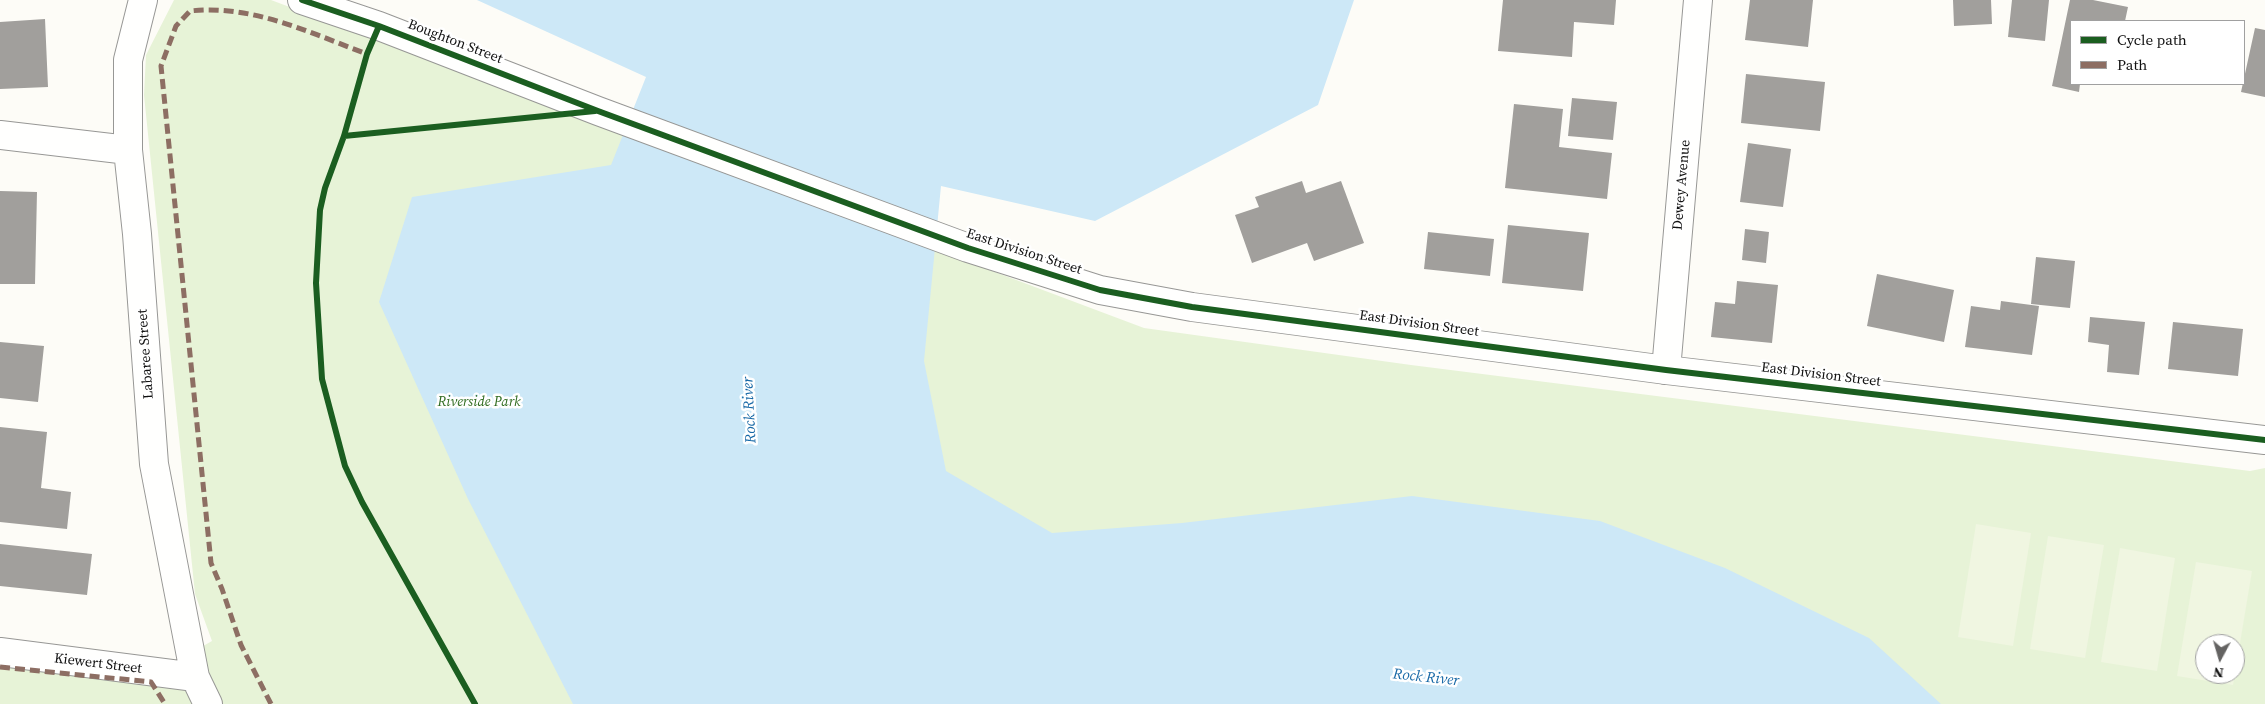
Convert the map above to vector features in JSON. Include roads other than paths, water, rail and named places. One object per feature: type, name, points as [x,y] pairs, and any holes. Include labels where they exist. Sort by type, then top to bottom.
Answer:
[{"type":"street","name":"Labaree Street","points":[[143,0],[128,60],[128,150],[138,234],[154,464],[195,676],[208,704]]},
{"type":"street","name":"Boughton Street","points":[[302,0],[379,26],[598,111]]},
{"type":"street","name":"Dewey Avenue","points":[[1666,370],[1698,0]]},
{"type":"street","name":"East Division Street","points":[[598,111],[968,248],[1100,290],[1192,306],[1666,370],[2265,440]]},
{"type":"street","points":[[0,135],[128,150]]},
{"type":"street","name":"Kiewert Street","points":[[0,652],[195,676]]},
{"type":"water","name":"Rock River","points":[[477,0],[1354,0],[1318,105],[1095,221],[941,186],[924,361],[946,471],[1052,533],[1182,523],[1412,496],[1600,521],[1725,568],[1869,638],[1941,704],[573,704],[468,499],[379,302],[412,197],[611,165],[646,77]]},
{"type":"park label","name":"Riverside Park","points":[[479,402]]}]
